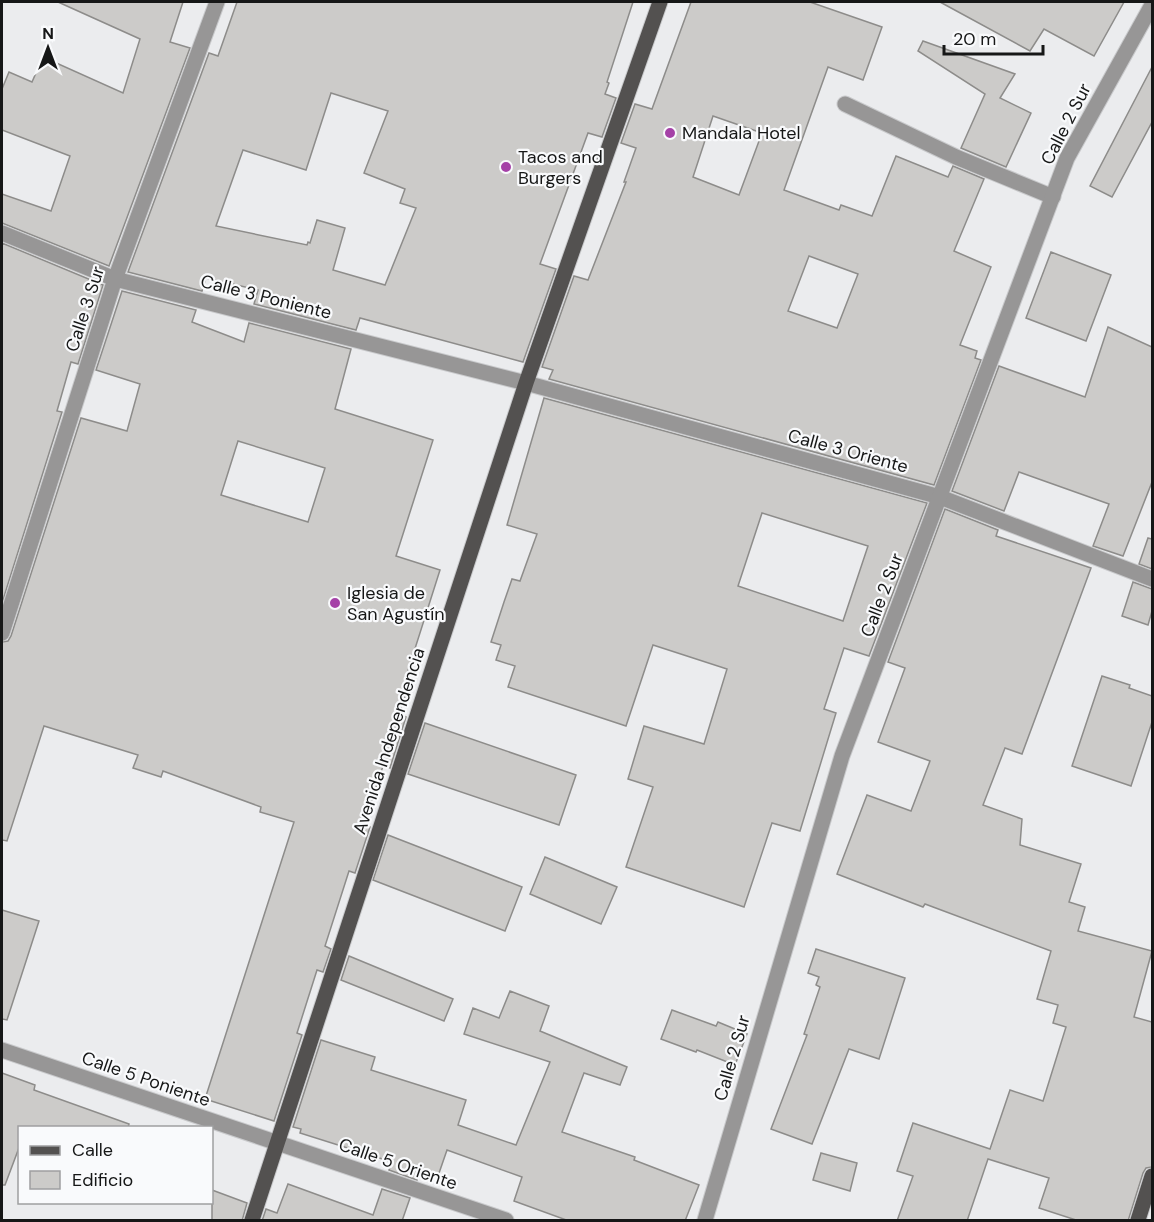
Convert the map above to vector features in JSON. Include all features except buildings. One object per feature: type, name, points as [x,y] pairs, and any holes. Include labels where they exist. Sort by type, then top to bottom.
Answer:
[{"type":"main road","name":"Avenida Independencia","points":[[252,1221],[526,383],[660,2]]},
{"type":"main road","points":[[1138,1221],[1152,1176]]},
{"type":"street","name":"Calle 3 Sur","points":[[2,633],[115,279],[218,2]]},
{"type":"street","name":"Calle 2 Sur","points":[[705,1221],[842,756],[1067,158],[1152,5]]},
{"type":"street","points":[[845,104],[956,157],[1053,197]]},
{"type":"street","name":"Calle 3 Poniente","points":[[2,233],[115,279],[526,383]]},
{"type":"street","name":"Calle 3 Oriente","points":[[526,383],[940,497],[1152,579]]},
{"type":"street","name":"Calle 5 Poniente","points":[[2,1050],[279,1144]]},
{"type":"street","name":"Calle 5 Oriente","points":[[279,1144],[506,1221]]},
{"type":"place","name":"Mandala Hotel","points":[[670,133]]},
{"type":"place","name":"Tacos and Burgers","points":[[506,167]]},
{"type":"place","name":"Iglesia de San Agustín","points":[[335,603]]}]
